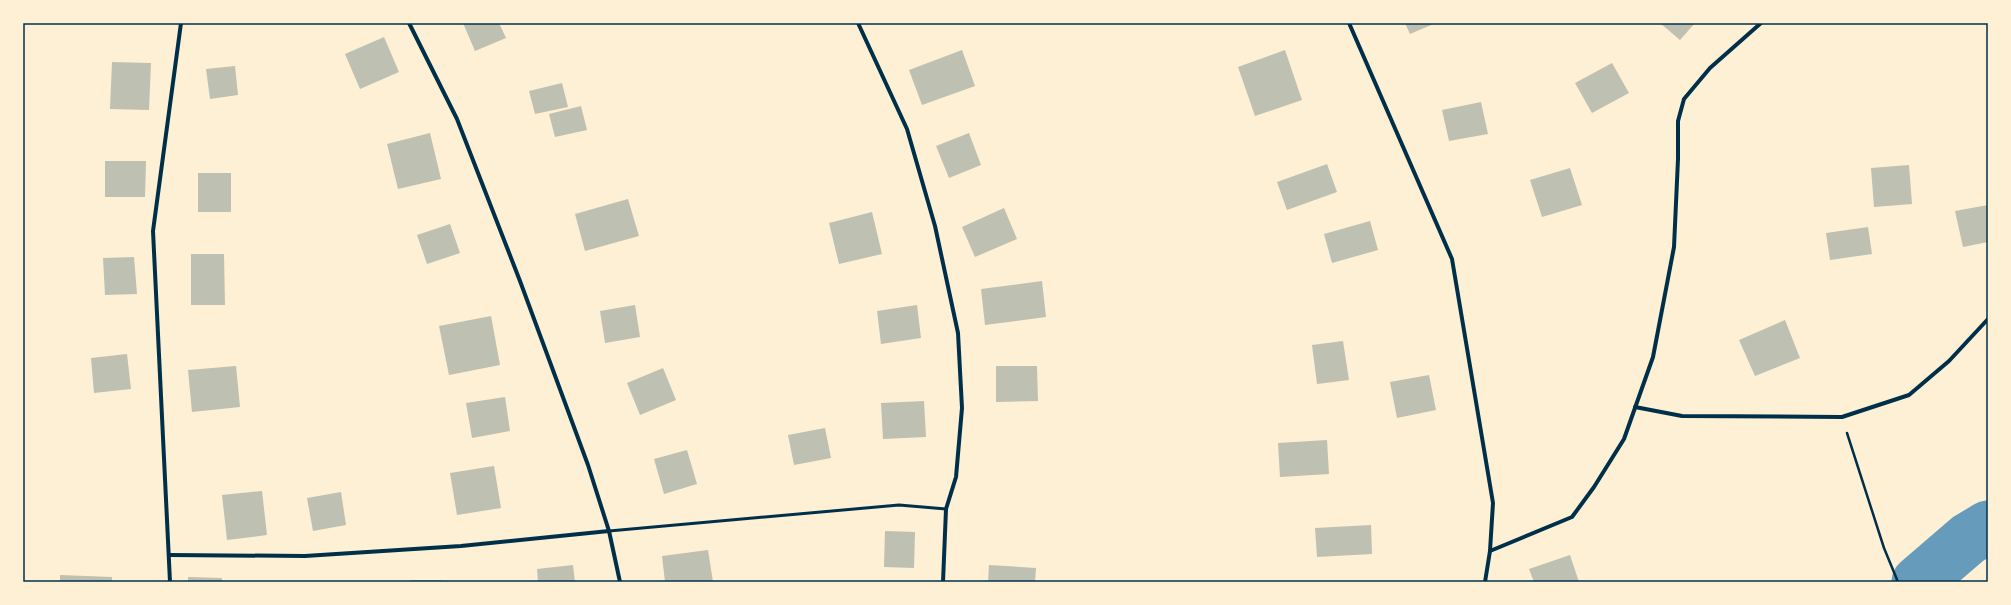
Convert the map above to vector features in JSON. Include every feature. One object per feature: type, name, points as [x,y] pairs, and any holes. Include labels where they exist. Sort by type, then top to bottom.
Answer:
[{"type":"street","points":[[170,582],[170,555],[160,402],[154,232],[181,23]]},
{"type":"street","points":[[410,23],[458,119],[586,458],[609,531],[620,582]]},
{"type":"street","points":[[858,23],[907,129],[935,226],[958,333],[962,408],[956,477],[946,509],[943,582]]},
{"type":"street","points":[[1349,23],[1452,259],[1493,502],[1490,551],[1485,582]]},
{"type":"street","points":[[1490,551],[1572,516],[1594,487],[1624,439],[1653,357],[1674,248],[1678,121],[1684,99],[1710,68],[1761,23]]},
{"type":"street","points":[[1635,407],[1682,416],[1842,417],[1909,395],[1949,361],[1988,320]]},
{"type":"street","points":[[170,555],[305,556],[462,546],[609,531]]},
{"type":"lane","points":[[609,531],[899,505],[946,509]]},
{"type":"path","points":[[1842,417],[1884,548],[1898,582]]},
{"type":"building","points":[[463,23],[499,23],[506,38],[475,51]]},
{"type":"building","points":[[1405,23],[1436,23],[1410,34]]},
{"type":"building","points":[[1660,23],[1695,23],[1680,40]]},
{"type":"building","points":[[384,37],[399,72],[360,89],[345,54]]},
{"type":"building","points":[[962,50],[975,86],[922,105],[909,70]]},
{"type":"building","points":[[1285,50],[1302,100],[1255,116],[1238,67]]},
{"type":"building","points":[[112,62],[151,63],[149,110],[110,109]]},
{"type":"building","points":[[1612,63],[1629,93],[1592,113],[1575,83]]},
{"type":"building","points":[[235,66],[238,95],[210,99],[206,69]]},
{"type":"building","points":[[562,83],[568,107],[535,114],[529,91]]},
{"type":"building","points":[[1481,102],[1488,134],[1449,141],[1442,110]]},
{"type":"building","points":[[581,106],[587,130],[555,137],[549,114]]},
{"type":"building","points":[[430,133],[441,179],[398,189],[387,144]]},
{"type":"building","points":[[969,133],[981,165],[949,178],[936,146]]},
{"type":"building","points":[[105,161],[146,161],[145,197],[105,197]]},
{"type":"building","points":[[1327,164],[1337,192],[1287,210],[1277,182]]},
{"type":"building","points":[[1909,165],[1912,204],[1874,207],[1871,168]]},
{"type":"building","points":[[1570,168],[1582,205],[1542,217],[1530,180]]},
{"type":"building","points":[[198,173],[231,173],[231,212],[198,212]]},
{"type":"building","points":[[628,199],[639,236],[585,251],[575,214]]},
{"type":"building","points":[[1988,205],[1988,242],[1963,247],[1955,211]]},
{"type":"building","points":[[1004,208],[1017,239],[975,257],[962,227]]},
{"type":"building","points":[[872,212],[882,254],[839,264],[829,223]]},
{"type":"building","points":[[1370,221],[1378,250],[1332,263],[1324,234]]},
{"type":"building","points":[[450,224],[460,253],[427,264],[417,235]]},
{"type":"building","points":[[1868,227],[1872,254],[1830,260],[1826,233]]},
{"type":"building","points":[[191,254],[224,254],[225,305],[191,305]]},
{"type":"building","points":[[134,257],[137,294],[105,295],[103,258]]},
{"type":"building","points":[[1042,281],[1046,317],[985,325],[981,289]]},
{"type":"building","points":[[635,305],[640,337],[605,343],[600,311]]},
{"type":"building","points":[[917,305],[921,338],[881,344],[877,311]]},
{"type":"building","points":[[491,316],[500,365],[449,375],[439,326]]},
{"type":"building","points":[[1785,320],[1800,358],[1755,376],[1739,340]]},
{"type":"building","points":[[1343,341],[1349,380],[1317,384],[1312,345]]},
{"type":"building","points":[[127,354],[131,389],[94,393],[91,358]]},
{"type":"building","points":[[236,366],[240,407],[192,412],[188,370]]},
{"type":"building","points":[[996,366],[1037,366],[1038,401],[996,402]]},
{"type":"building","points":[[663,368],[676,400],[640,415],[627,383]]},
{"type":"building","points":[[1429,375],[1436,410],[1397,418],[1390,382]]},
{"type":"building","points":[[505,397],[510,431],[472,438],[466,403]]},
{"type":"building","points":[[924,401],[926,437],[883,439],[881,403]]},
{"type":"building","points":[[825,428],[831,458],[794,465],[788,435]]},
{"type":"building","points":[[1327,440],[1329,474],[1280,477],[1278,443]]},
{"type":"building","points":[[687,450],[697,484],[664,494],[654,459]]},
{"type":"building","points":[[494,466],[501,508],[457,515],[450,473]]},
{"type":"building","points":[[262,491],[267,535],[227,540],[222,495]]},
{"type":"building","points":[[341,492],[346,525],[313,531],[307,498]]},
{"type":"building","points":[[1371,525],[1372,554],[1317,557],[1315,528]]},
{"type":"building","points":[[885,531],[915,532],[914,568],[884,567]]},
{"type":"building","points":[[708,550],[713,582],[665,582],[662,556]]},
{"type":"building","points":[[1570,555],[1579,582],[1534,582],[1529,569]]},
{"type":"building","points":[[573,565],[575,582],[538,582],[537,569]]},
{"type":"building","points":[[989,565],[1036,568],[1035,582],[988,582]]},
{"type":"building","points":[[60,575],[112,577],[112,582],[60,582]]},
{"type":"building","points":[[188,577],[222,578],[222,582],[188,582]]},
{"type":"building","points":[[411,580],[441,580],[441,582],[411,582]]},
{"type":"waterway","points":[[1918,582],[1968,539],[1988,527]]}]
